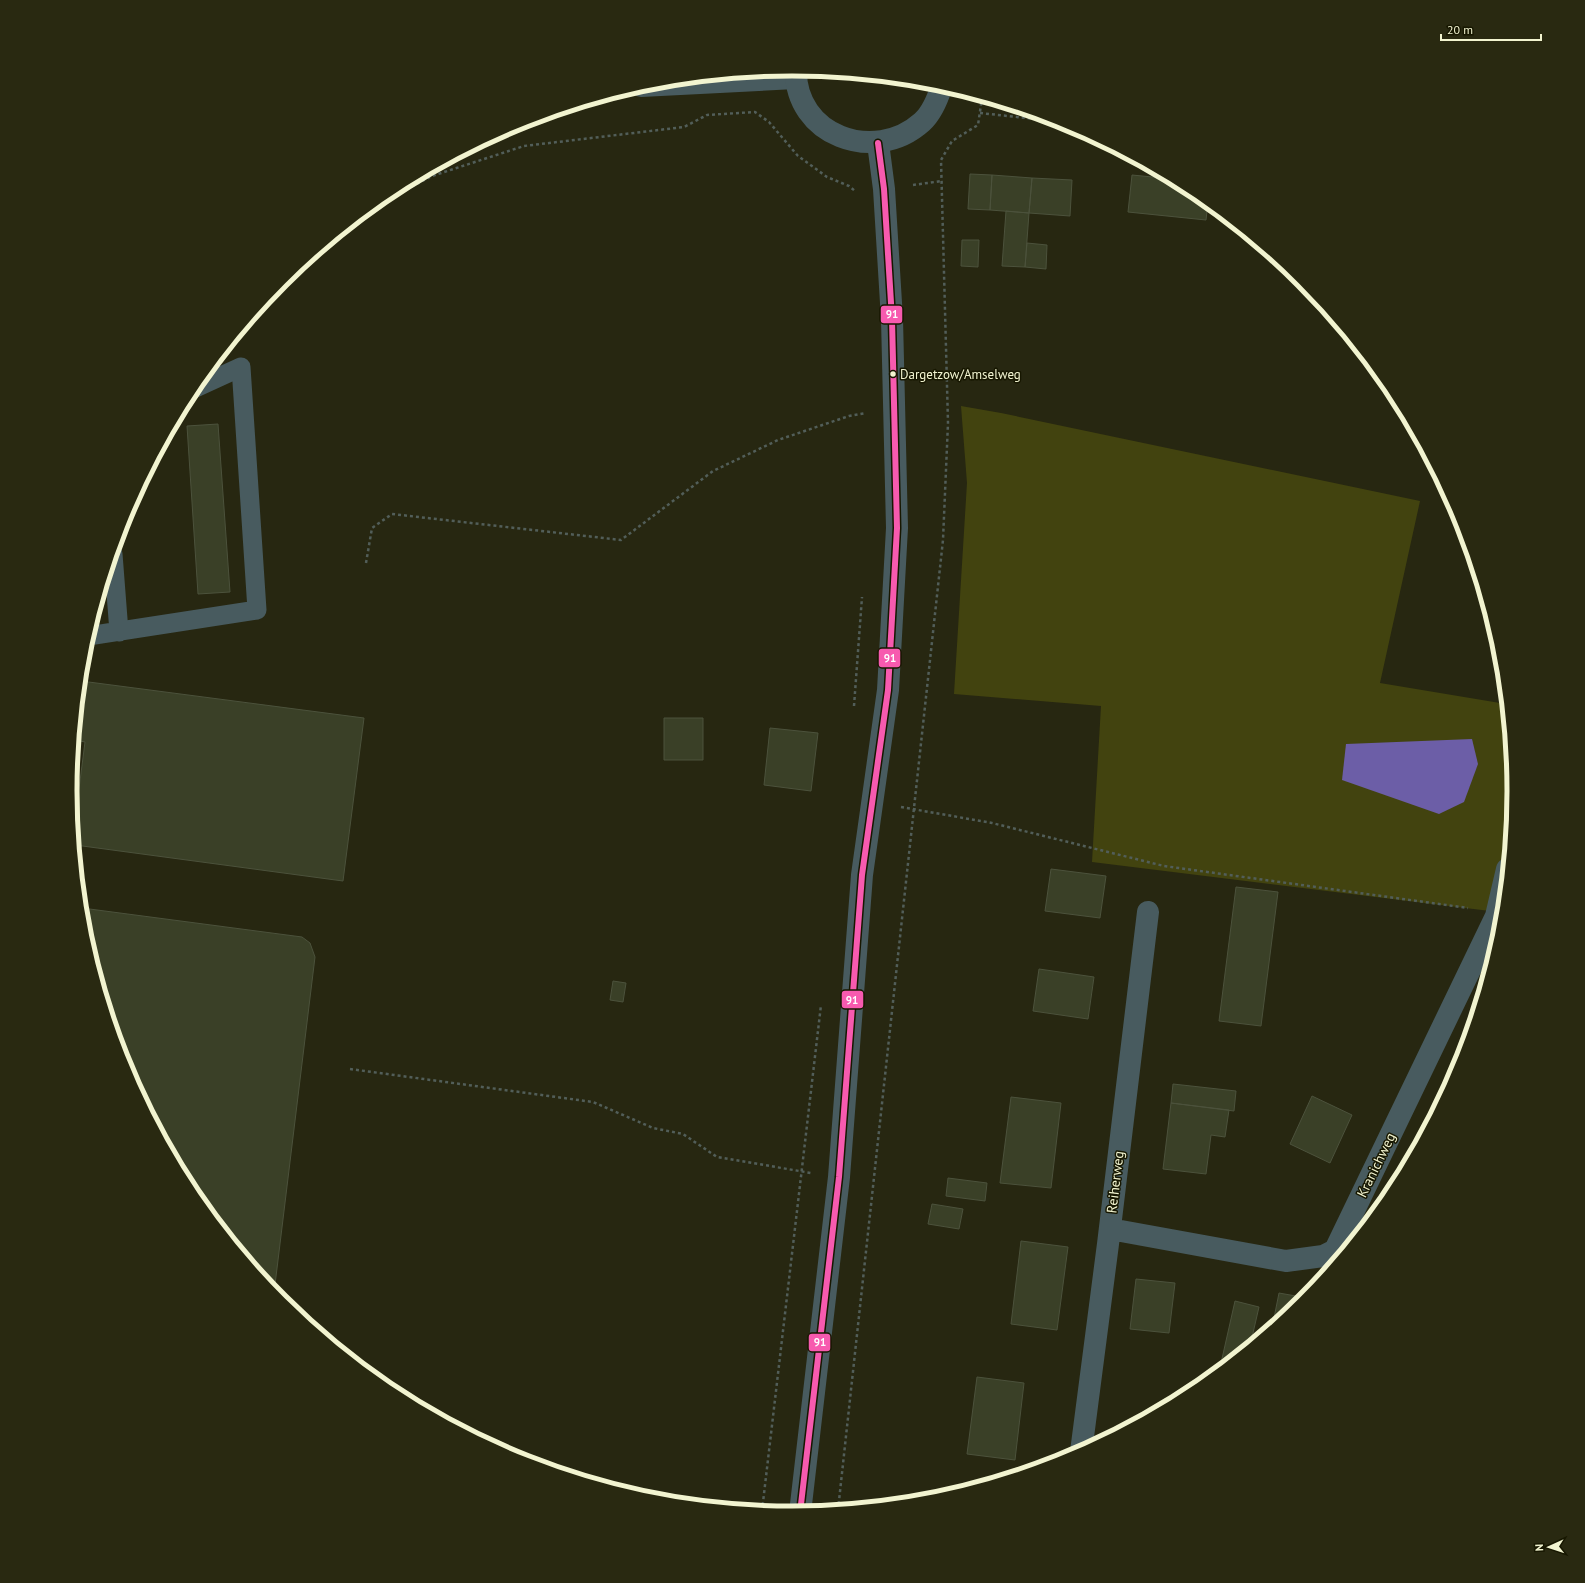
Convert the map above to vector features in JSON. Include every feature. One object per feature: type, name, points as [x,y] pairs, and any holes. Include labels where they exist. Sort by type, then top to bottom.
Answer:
[{"type":"street","points":[[796,76],[802,100],[815,120],[834,134],[855,142],[878,143],[902,136],[922,122],[937,102],[940,92]]},
{"type":"street","points":[[801,1507],[839,1177],[862,875],[888,690],[897,528],[892,319],[884,189],[878,143]]},
{"type":"street","name":"Kranichweg","points":[[1110,1229],[1286,1261],[1323,1256],[1335,1250],[1496,916],[1498,906]]},
{"type":"street","name":"Reiherweg","points":[[1082,1446],[1110,1229],[1148,912]]},
{"type":"lane","points":[[95,635],[257,610],[241,367],[206,383]]},
{"type":"lane","points":[[114,566],[119,632]]},
{"type":"path","points":[[839,1505],[943,540],[948,423],[941,160],[952,141],[978,125],[982,101]]},
{"type":"path","points":[[411,187],[432,176],[524,146],[684,127],[707,115],[755,112],[768,122],[798,156],[827,177],[849,186],[856,192]]},
{"type":"path","points":[[980,113],[1036,119]]},
{"type":"path","points":[[366,563],[372,528],[392,514],[621,540],[713,471],[778,440],[849,416],[869,412]]},
{"type":"path","points":[[854,714],[862,595]]},
{"type":"path","points":[[872,802],[992,823],[1164,866],[1481,910],[1496,916]]},
{"type":"path","points":[[763,1506],[822,998]]},
{"type":"path","points":[[350,1069],[593,1102],[653,1128],[683,1134],[718,1157],[839,1177]]},
{"type":"shaded area","points":[[961,406],[1001,413],[1420,501],[1380,683],[1502,703],[1508,792],[1502,885],[1497,912],[1092,862],[1101,706],[954,694],[967,483]]},
{"type":"shaded area","points":[[1472,739],[1478,764],[1464,802],[1439,814],[1342,780],[1346,744]]},
{"type":"building","points":[[970,174],[992,175],[990,210],[968,209]]},
{"type":"building","points":[[992,175],[1032,178],[1029,213],[990,210]]},
{"type":"building","points":[[1132,175],[1159,178],[1207,209],[1206,220],[1128,212]]},
{"type":"building","points":[[1032,178],[1072,180],[1070,216],[1029,213]]},
{"type":"building","points":[[1006,211],[1029,213],[1025,267],[1002,266]]},
{"type":"building","points":[[962,240],[979,240],[978,267],[961,266]]},
{"type":"building","points":[[1027,243],[1047,245],[1046,269],[1025,267]]},
{"type":"building","points":[[218,424],[230,592],[198,594],[187,426]]},
{"type":"building","points":[[86,682],[364,718],[343,881],[80,846],[77,801],[85,742],[79,741]]},
{"type":"building","points":[[664,718],[703,718],[703,760],[664,760]]},
{"type":"building","points":[[770,728],[818,733],[811,791],[764,785]]},
{"type":"building","points":[[1051,869],[1106,876],[1100,918],[1045,911]]},
{"type":"building","points":[[1236,887],[1278,892],[1261,1026],[1219,1021]]},
{"type":"building","points":[[87,909],[302,937],[310,943],[315,957],[275,1284],[225,1227],[198,1189],[173,1149],[151,1108],[131,1065],[115,1021],[101,977]]},
{"type":"building","points":[[1039,969],[1094,977],[1088,1019],[1033,1011]]},
{"type":"building","points":[[613,981],[626,983],[623,1002],[610,1000]]},
{"type":"building","points":[[1173,1084],[1236,1091],[1234,1111],[1171,1103]]},
{"type":"building","points":[[1312,1096],[1352,1115],[1330,1163],[1290,1144]]},
{"type":"building","points":[[1011,1097],[1061,1103],[1051,1188],[1000,1183]]},
{"type":"building","points":[[1171,1103],[1229,1110],[1225,1137],[1211,1135],[1206,1174],[1163,1169]]},
{"type":"building","points":[[948,1178],[987,1183],[985,1201],[946,1196]]},
{"type":"building","points":[[932,1204],[963,1209],[959,1229],[928,1224]]},
{"type":"building","points":[[1021,1241],[1068,1247],[1057,1330],[1011,1324]]},
{"type":"building","points":[[1136,1279],[1175,1283],[1169,1333],[1130,1329]]},
{"type":"building","points":[[1279,1293],[1298,1296],[1298,1297],[1274,1320]]},
{"type":"building","points":[[1235,1301],[1259,1307],[1252,1339],[1221,1364]]},
{"type":"building","points":[[977,1377],[1024,1383],[1015,1460],[967,1454]]},
{"type":"transit line","name":"91","points":[[801,1507],[839,1177],[862,875],[888,690],[897,528],[892,319],[884,189],[878,143]]},
{"type":"place","name":"Dargetzow/Amselweg","points":[[893,374]]}]
